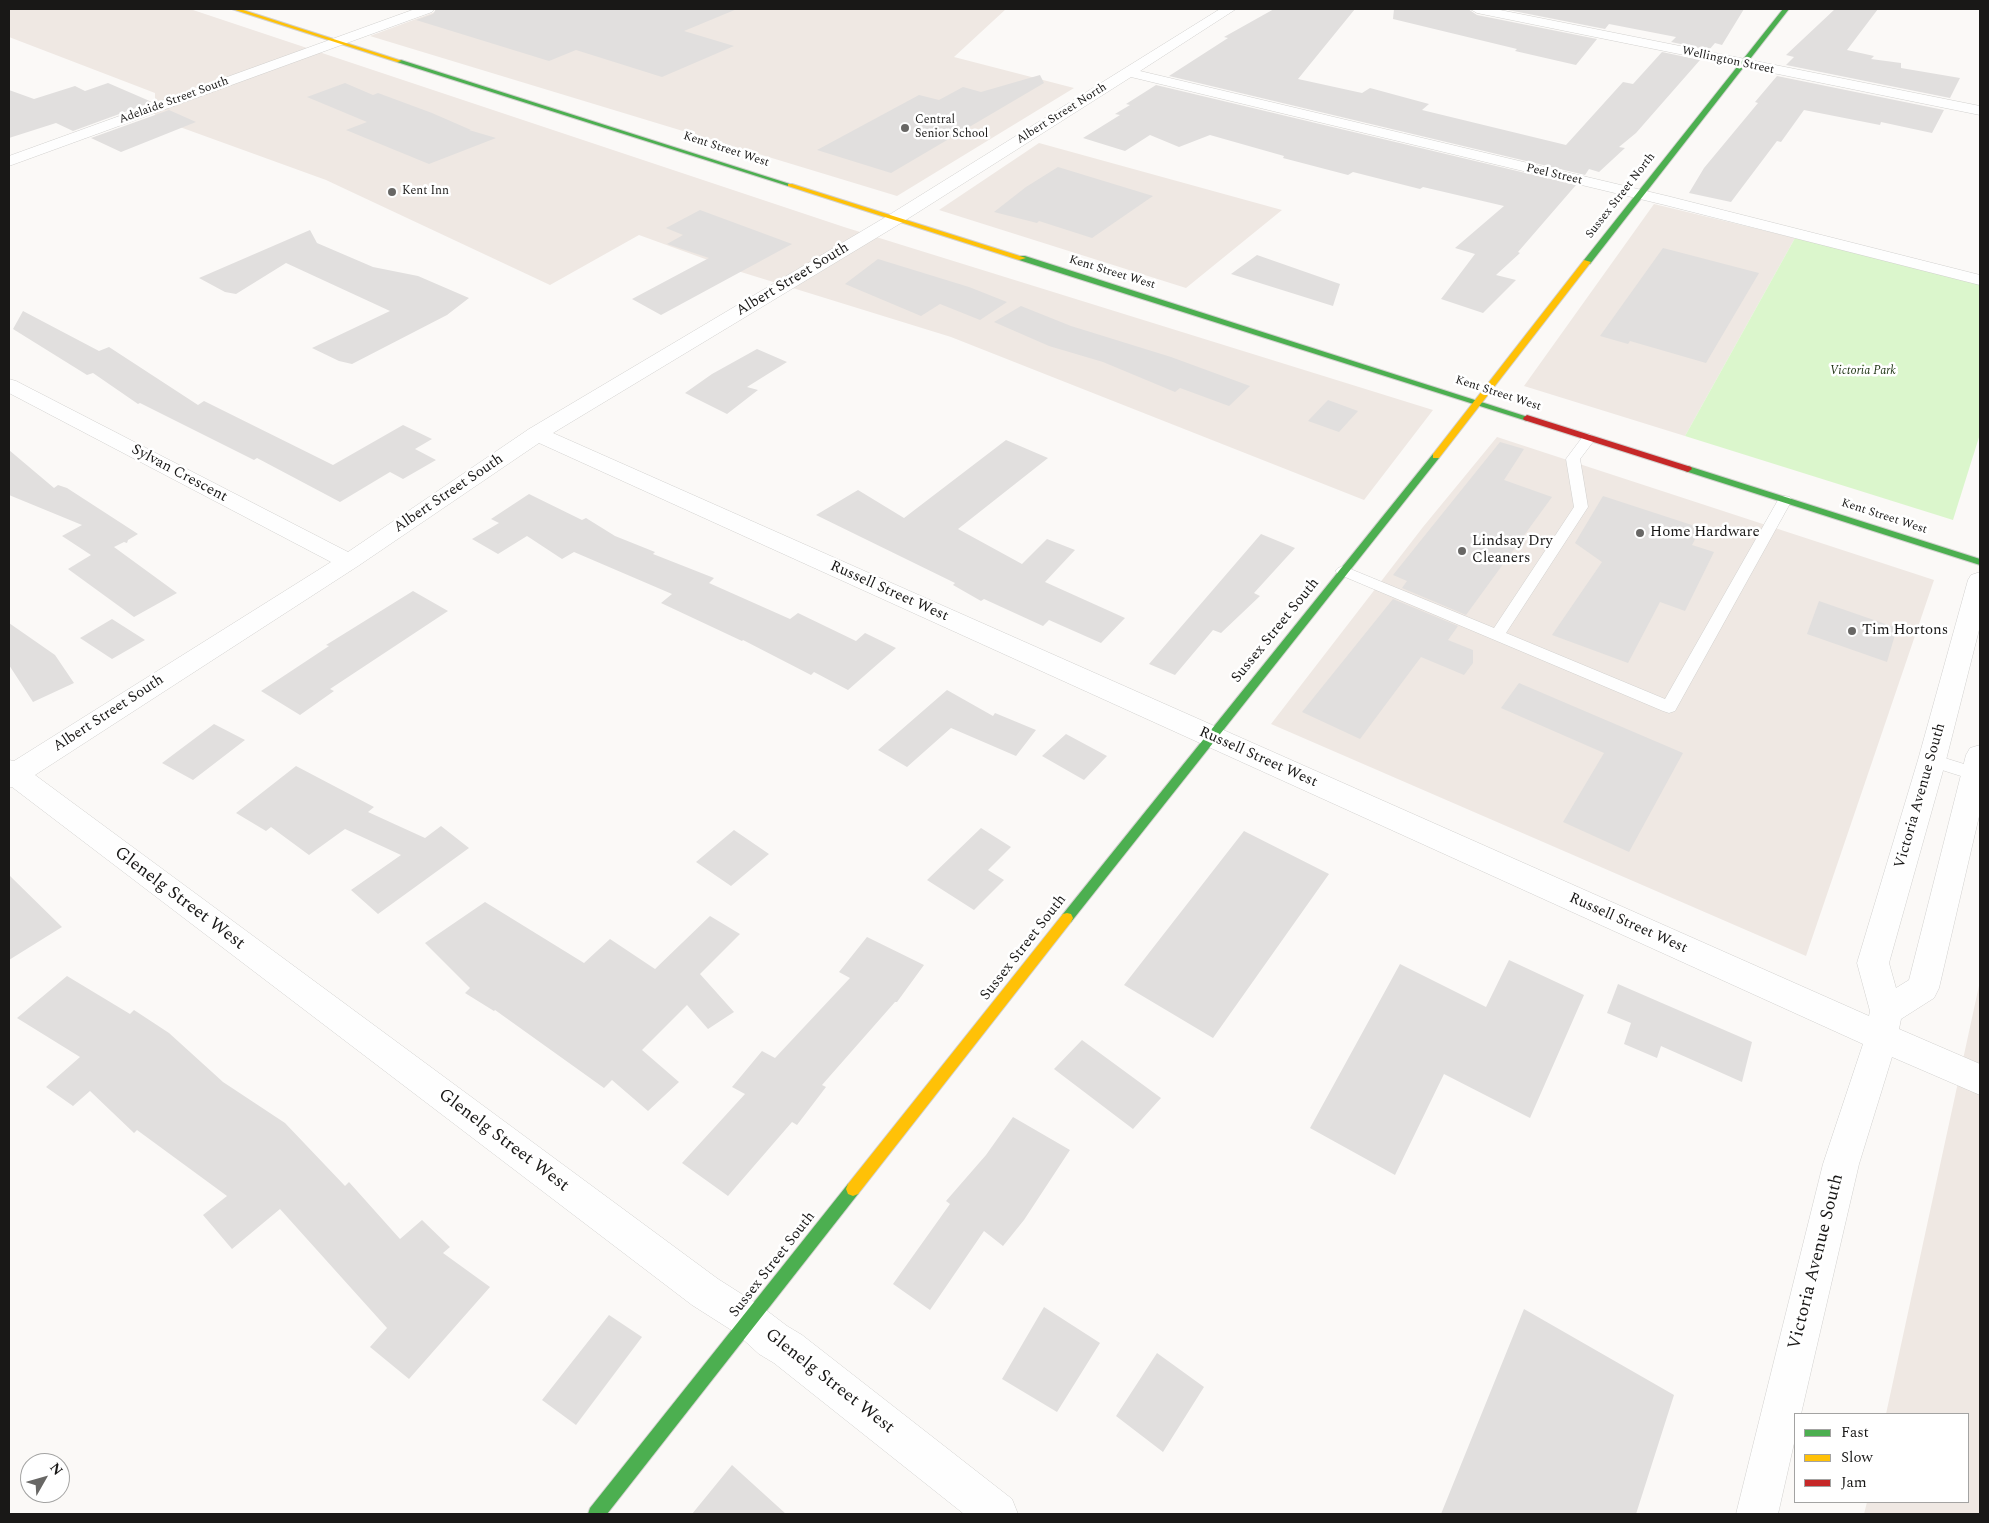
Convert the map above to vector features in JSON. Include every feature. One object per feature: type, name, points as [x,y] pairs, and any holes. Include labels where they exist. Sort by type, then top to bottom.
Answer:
[{"type":"street","name":"Kent Street West","points":[[235,9],[338,40],[895,219],[1479,402],[1980,562]]},
{"type":"street","name":"Adelaide Street South","points":[[10,160],[427,9]]},
{"type":"street","name":"Albert Street North","points":[[895,219],[1230,9]]},
{"type":"street","name":"Wellington Street","points":[[1477,9],[1980,111]]},
{"type":"street","name":"Sussex Street North","points":[[1479,402],[1786,9]]},
{"type":"street","name":"Peel Street","points":[[1127,72],[1639,195],[1980,280]]},
{"type":"street","name":"Albert Street South","points":[[10,774],[350,560],[537,434],[895,219]]},
{"type":"street","name":"Sylvan Crescent","points":[[9,385],[330,554],[350,560]]},
{"type":"street","name":"Sussex Street South","points":[[596,1514],[1210,737],[1479,402]]},
{"type":"street","name":"Russell Street West","points":[[537,434],[1784,994],[1884,1023],[1980,1080]]},
{"type":"street","name":"Victoria Avenue South","points":[[1757,1514],[1841,1164],[1884,1023],[1873,962],[1932,760],[1980,580]]},
{"type":"street","points":[[1884,1023],[1923,988],[1979,769]]},
{"type":"street","name":"Glenelg Street West","points":[[10,774],[705,1292],[749,1320],[997,1514]]},
{"type":"lane","points":[[1497,635],[1581,507],[1573,459],[1589,438]]},
{"type":"lane","points":[[1343,571],[1669,707],[1785,500]]},
{"type":"lane","points":[[1932,760],[1979,769]]},
{"type":"shaded area","points":[[9,9],[190,9],[844,227],[1433,410],[1364,500],[951,337],[741,272],[639,235],[550,285],[326,180],[155,118],[155,93],[9,37]]},
{"type":"shaded area","points":[[443,9],[1006,9],[954,57],[1074,88],[897,196],[370,36]]},
{"type":"shaded area","points":[[1039,143],[1282,210],[1186,288],[939,210]]},
{"type":"shaded area","points":[[1654,204],[1795,238],[1685,436],[1524,386]]},
{"type":"shaded area","points":[[1497,437],[1934,580],[1806,956],[1271,724],[1423,527]]},
{"type":"shaded area","points":[[1980,981],[1980,1514],[1864,1514],[1867,1503],[1969,1503],[1969,1413],[1886,1413]]},
{"type":"green space","name":"Victoria Park","points":[[1795,238],[1980,283],[1980,434],[1953,520],[1685,436]]},
{"type":"building","points":[[436,9],[737,9],[684,31],[734,46],[662,77],[576,50],[549,61],[416,20],[433,14]]},
{"type":"building","points":[[1274,9],[1355,9],[1298,79],[1362,93],[1370,88],[1429,104],[1422,110],[1566,145],[1623,82],[1633,84],[1662,52],[1700,60],[1636,133],[1619,147],[1625,148],[1599,172],[1589,169],[1585,175],[1169,76],[1228,38],[1224,37]]},
{"type":"building","points":[[1394,9],[1468,9],[1477,15],[1597,39],[1576,65],[1393,19]]},
{"type":"building","points":[[1503,9],[1744,9],[1722,45],[1715,43],[1709,50],[1671,42],[1676,37],[1609,24],[1605,29]]},
{"type":"building","points":[[1835,9],[1878,9],[1847,50],[1874,56],[1871,59],[1901,63],[1901,68],[1960,78],[1950,98],[1786,65],[1794,57],[1786,55]]},
{"type":"building","points":[[1040,75],[1044,83],[891,173],[817,150],[919,95],[939,100],[963,87],[981,92]]},
{"type":"building","points":[[1777,76],[1944,110],[1932,133],[1881,122],[1880,125],[1804,110],[1781,142],[1777,141],[1731,202],[1689,193],[1704,168],[1758,103],[1755,102]]},
{"type":"building","points":[[108,83],[152,102],[73,131],[56,123],[9,138],[9,90],[34,99],[75,86],[85,91]]},
{"type":"building","points":[[345,83],[373,95],[378,93],[471,130],[469,130],[496,138],[429,164],[346,130],[367,122],[307,97]]},
{"type":"building","points":[[1156,85],[1576,185],[1518,252],[1520,253],[1496,275],[1516,280],[1483,313],[1441,299],[1475,254],[1455,248],[1504,206],[1423,187],[1420,189],[1353,172],[1348,175],[1283,158],[1284,156],[1210,135],[1179,147],[1150,135],[1125,151],[1083,138],[1120,115],[1115,114],[1130,105],[1126,104]]},
{"type":"building","points":[[169,110],[196,122],[121,152],[91,138]]},
{"type":"building","points":[[1058,167],[1153,196],[1092,238],[1039,221],[1037,223],[994,212],[1026,187]]},
{"type":"building","points":[[700,210],[792,244],[661,315],[632,299],[709,258],[667,244],[683,235],[666,228]]},
{"type":"building","points":[[310,230],[317,243],[373,267],[418,276],[469,298],[447,315],[352,364],[339,361],[312,348],[390,311],[286,263],[236,294],[225,292],[199,278]]},
{"type":"building","points":[[1663,248],[1759,273],[1706,363],[1630,341],[1628,344],[1600,336]]},
{"type":"building","points":[[1257,255],[1340,284],[1333,306],[1231,274]]},
{"type":"building","points":[[878,259],[969,287],[1007,302],[980,320],[940,304],[921,316],[845,284]]},
{"type":"building","points":[[1021,306],[1071,326],[1171,357],[1250,386],[1229,406],[1180,388],[1175,392],[1103,362],[1049,346],[994,322]]},
{"type":"building","points":[[23,311],[99,351],[109,347],[198,405],[204,401],[333,465],[403,425],[432,439],[415,449],[436,460],[403,479],[390,472],[340,502],[257,458],[254,460],[140,403],[138,404],[93,373],[87,375],[13,329]]},
{"type":"building","points":[[757,349],[787,362],[747,387],[758,390],[727,414],[685,393],[712,374]]},
{"type":"building","points":[[1328,400],[1358,411],[1339,432],[1308,421]]},
{"type":"building","points":[[1006,440],[1048,458],[958,529],[1022,564],[1047,539],[1075,550],[1045,582],[1125,618],[1101,643],[1049,620],[1043,626],[984,599],[981,601],[953,585],[955,583],[816,515],[858,490],[904,518]]},
{"type":"building","name":"Lindsay Dry Cleaners","points":[[1500,442],[1524,449],[1504,480],[1552,497],[1466,615],[1402,588],[1407,581],[1393,575]]},
{"type":"building","points":[[9,450],[54,488],[58,485],[67,488],[138,534],[128,540],[127,543],[124,542],[114,547],[177,593],[134,617],[68,569],[91,555],[62,536],[82,525],[9,495]]},
{"type":"building","points":[[529,494],[582,520],[586,518],[615,536],[655,552],[653,554],[714,578],[709,583],[790,619],[798,613],[856,641],[865,633],[896,648],[848,690],[814,672],[811,675],[743,640],[661,603],[672,594],[574,552],[562,559],[527,536],[498,554],[472,539],[499,523],[491,519]]},
{"type":"building","points":[[1603,496],[1701,528],[1692,545],[1714,552],[1685,611],[1660,602],[1628,663],[1552,635],[1602,562],[1575,543]]},
{"type":"building","points":[[1261,534],[1295,548],[1254,593],[1260,596],[1221,633],[1213,630],[1175,675],[1149,664]]},
{"type":"building","points":[[413,591],[448,611],[330,689],[334,691],[300,715],[261,691],[329,646],[326,645]]},
{"type":"building","points":[[1393,599],[1458,626],[1448,640],[1473,650],[1473,663],[1464,675],[1421,657],[1360,739],[1302,712]]},
{"type":"building","name":"Tim Hortons","points":[[1819,601],[1897,628],[1887,662],[1807,634]]},
{"type":"building","points":[[112,619],[145,640],[112,659],[80,638]]},
{"type":"building","points":[[9,623],[55,655],[74,683],[33,702],[9,665]]},
{"type":"building","points":[[1519,683],[1683,753],[1629,852],[1563,822],[1604,753],[1501,708]]},
{"type":"building","points":[[947,690],[993,716],[995,713],[1036,730],[1016,756],[951,728],[907,767],[878,750]]},
{"type":"building","points":[[214,724],[245,740],[193,780],[162,763]]},
{"type":"building","points":[[1066,734],[1107,756],[1084,780],[1042,756]]},
{"type":"building","points":[[296,766],[374,807],[368,812],[425,838],[441,826],[469,848],[378,914],[351,890],[401,855],[345,829],[309,855],[271,827],[266,831],[236,813]]},
{"type":"building","points":[[981,828],[1011,847],[988,870],[1004,880],[974,910],[927,880]]},
{"type":"building","points":[[734,830],[769,854],[731,886],[696,862]]},
{"type":"building","points":[[1244,831],[1329,874],[1213,1038],[1124,985]]},
{"type":"building","points":[[9,875],[62,927],[9,960]]},
{"type":"building","points":[[485,902],[584,963],[610,939],[655,969],[710,916],[740,934],[700,974],[734,1012],[708,1029],[687,1005],[642,1050],[679,1082],[648,1111],[612,1080],[604,1088],[495,1010],[465,993],[470,988],[425,943]]},
{"type":"building","points":[[867,937],[924,965],[897,1002],[822,1085],[826,1087],[797,1125],[792,1122],[728,1196],[682,1163],[745,1094],[732,1087],[762,1051],[775,1058],[850,978],[839,972]]},
{"type":"building","points":[[1509,960],[1584,995],[1530,1118],[1444,1074],[1395,1175],[1310,1128],[1400,964],[1486,1007]]},
{"type":"building","points":[[67,976],[130,1014],[134,1010],[169,1033],[223,1082],[285,1123],[345,1186],[349,1182],[400,1239],[422,1220],[450,1247],[443,1253],[490,1287],[409,1379],[370,1347],[387,1328],[280,1209],[232,1249],[203,1215],[227,1196],[137,1130],[134,1133],[90,1091],[73,1106],[46,1087],[80,1057],[17,1018]]},
{"type":"building","points":[[1618,984],[1752,1042],[1742,1082],[1661,1046],[1657,1058],[1624,1044],[1631,1023],[1607,1013]]},
{"type":"building","points":[[1082,1040],[1161,1098],[1133,1129],[1054,1069]]},
{"type":"building","points":[[1013,1117],[1070,1150],[1024,1220],[1003,1246],[984,1231],[930,1310],[893,1284],[950,1204],[946,1201],[986,1155]]},
{"type":"building","points":[[1044,1307],[1100,1343],[1057,1412],[1002,1379]]},
{"type":"building","points":[[1524,1309],[1674,1395],[1636,1514],[1441,1514]]},
{"type":"building","points":[[609,1315],[642,1337],[576,1425],[542,1400]]},
{"type":"building","points":[[1157,1353],[1204,1387],[1163,1452],[1116,1416]]},
{"type":"building","points":[[732,1465],[786,1514],[692,1514]]},
{"type":"traffic: fast","points":[[1587,262],[1786,9]]},
{"type":"traffic: fast","points":[[399,61],[790,185]]},
{"type":"traffic: fast","points":[[1022,258],[1527,418]]},
{"type":"traffic: fast","points":[[1067,918],[1436,456]]},
{"type":"traffic: fast","points":[[1688,469],[1980,562]]},
{"type":"traffic: fast","points":[[596,1514],[853,1189]]},
{"type":"traffic: slow","points":[[235,9],[399,61]]},
{"type":"traffic: slow","points":[[790,185],[1022,258]]},
{"type":"traffic: slow","points":[[1436,456],[1587,262]]},
{"type":"traffic: slow","points":[[853,1189],[1067,918]]},
{"type":"traffic: jam","points":[[1527,418],[1688,469]]},
{"type":"place","name":"Central Senior School","points":[[905,128]]},
{"type":"place","name":"Kent Inn","points":[[392,192]]},
{"type":"place","name":"Home Hardware","points":[[1640,533]]},
{"type":"place","name":"Lindsay Dry Cleaners","points":[[1462,551]]},
{"type":"place","name":"Tim Hortons","points":[[1852,631]]}]
